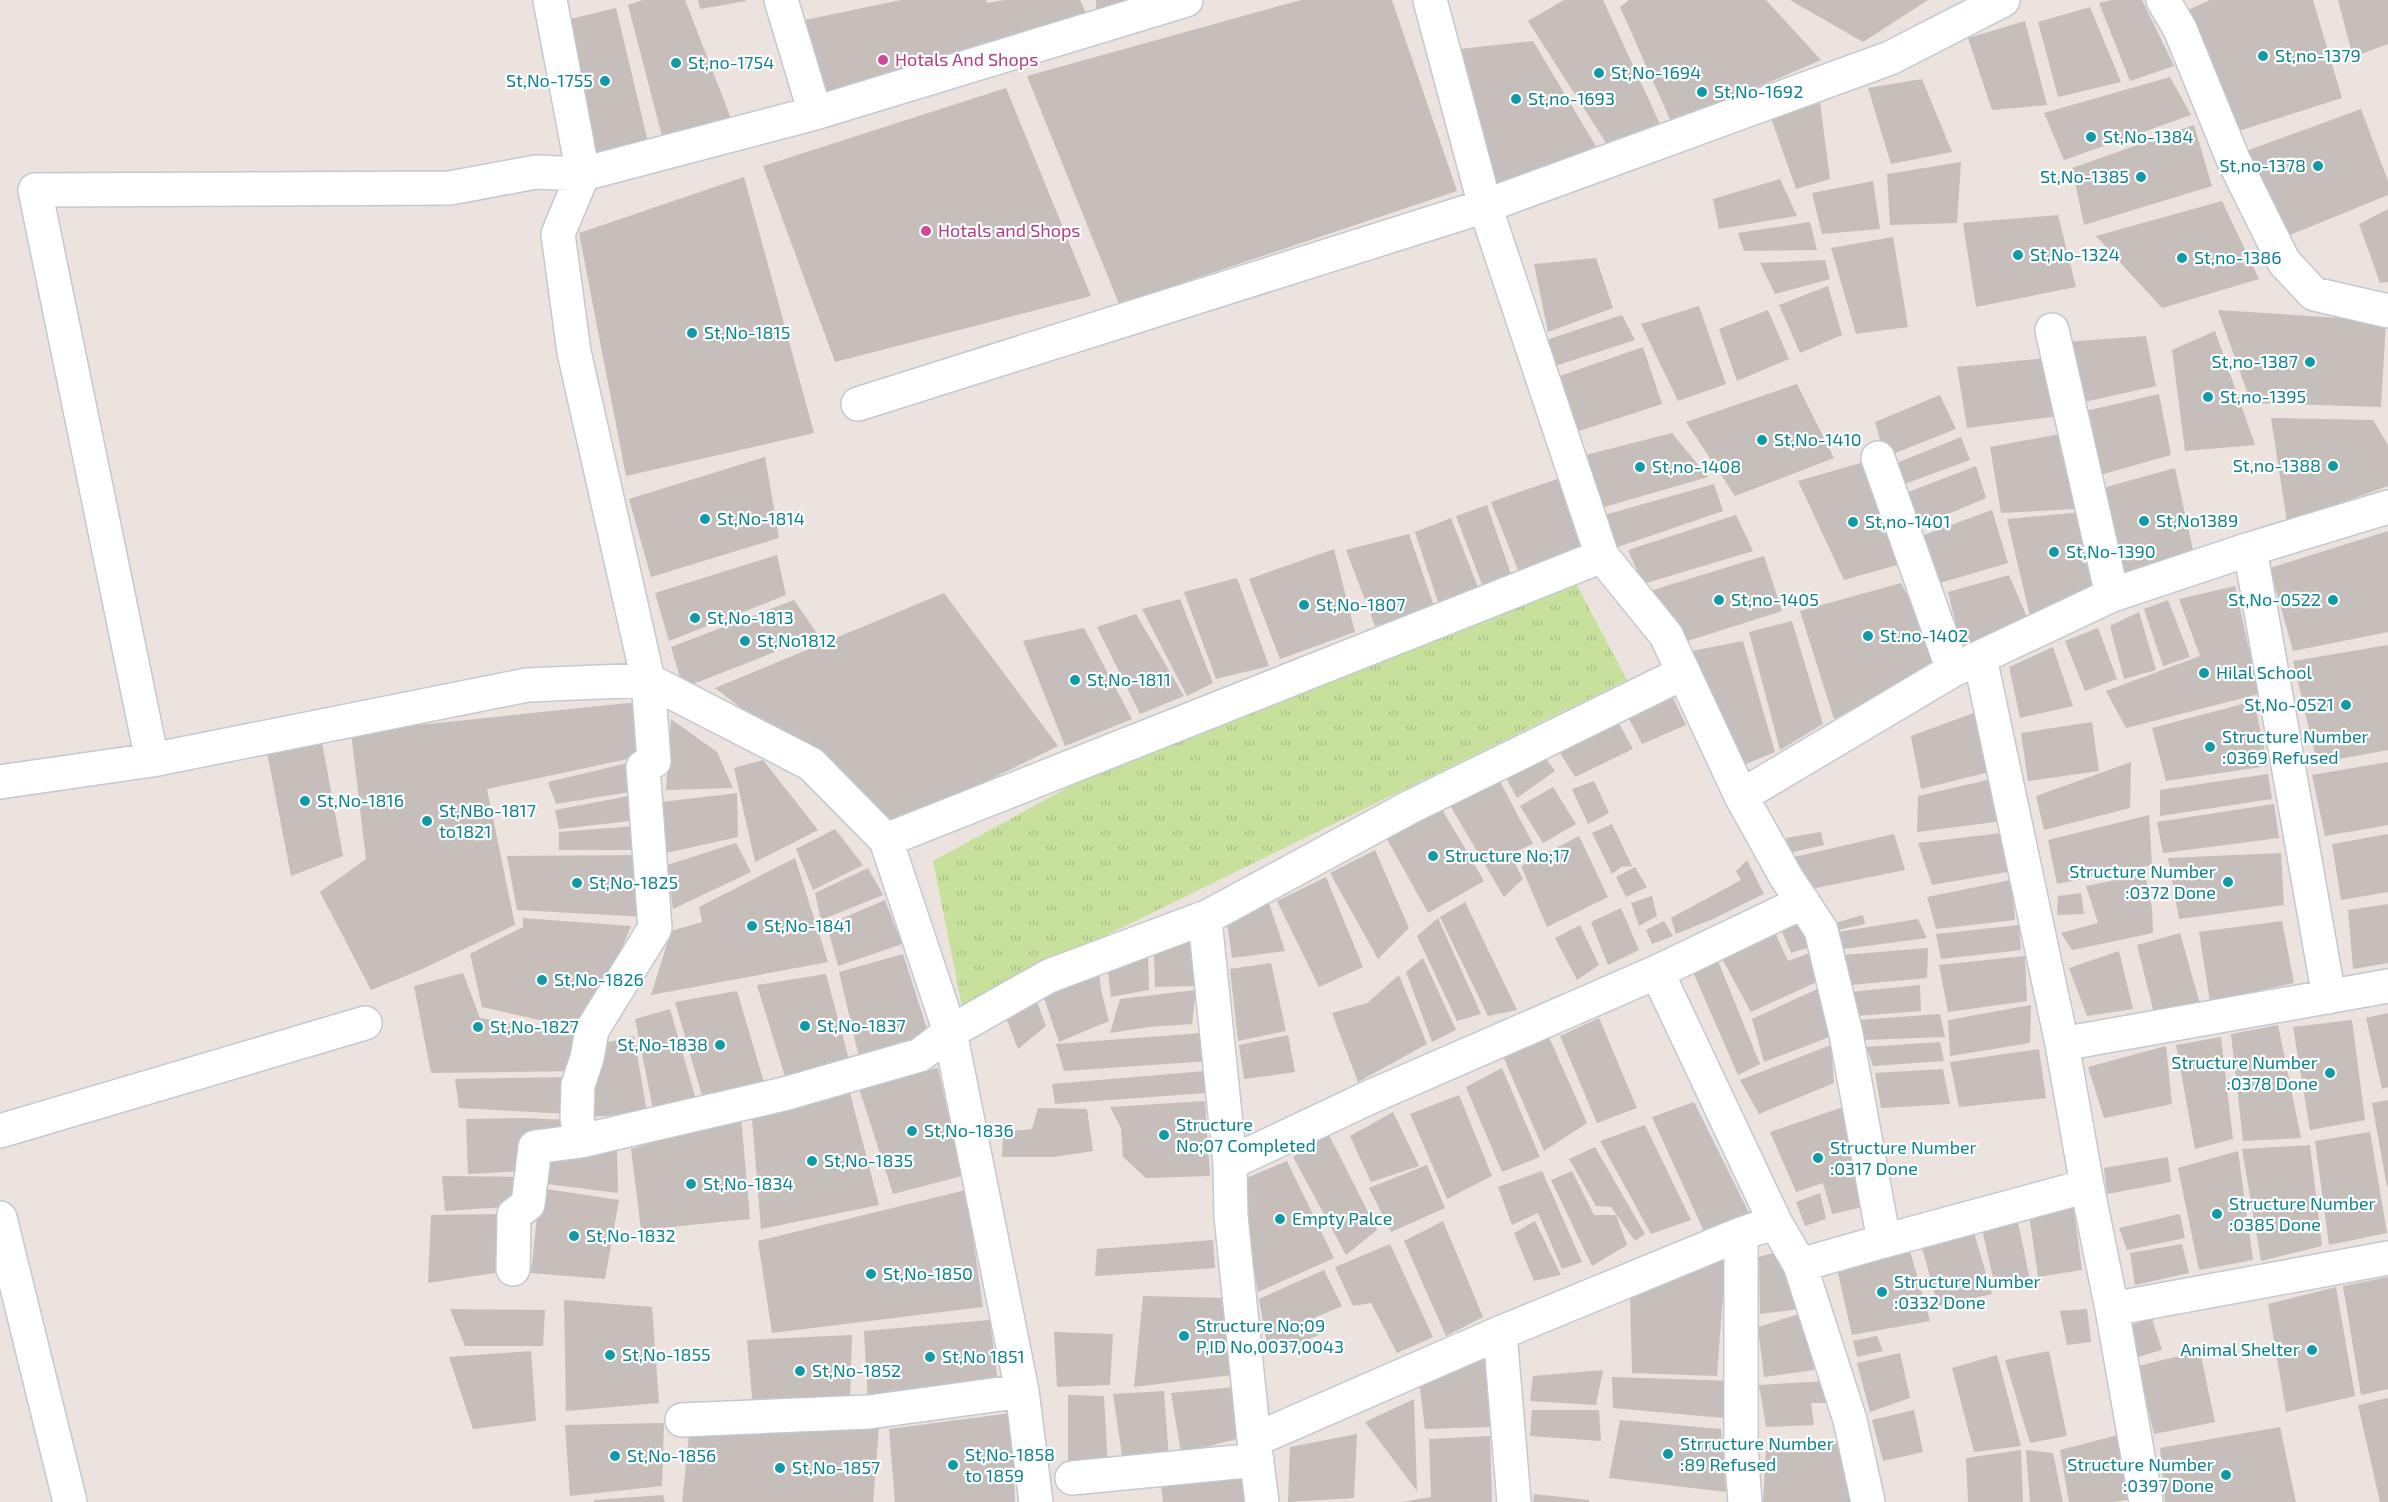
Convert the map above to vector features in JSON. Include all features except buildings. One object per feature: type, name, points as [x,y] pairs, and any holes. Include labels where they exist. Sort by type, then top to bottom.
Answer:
[{"type":"street","points":[[550,0],[584,174],[558,234],[574,352],[648,680],[654,761],[643,767],[655,928],[592,1030],[587,1058],[578,1085],[577,1118],[581,1141]]},
{"type":"street","points":[[782,0],[815,113]]},
{"type":"street","points":[[152,760],[35,190],[450,188],[536,172],[584,174],[815,113],[1186,0]]},
{"type":"street","points":[[1430,0],[1485,206],[1602,556],[1666,634],[1741,796],[1786,877],[1821,930],[1846,1034],[1884,1241]]},
{"type":"street","points":[[858,404],[1485,206],[1890,57],[2003,0]]},
{"type":"street","points":[[2163,0],[2180,29],[2233,159],[2284,262],[2314,294],[2388,312]]},
{"type":"street","points":[[2052,330],[2112,595]]},
{"type":"street","points":[[1878,458],[1966,664],[2062,1044],[2146,1502]]},
{"type":"street","points":[[1741,796],[1966,664],[2112,595],[2250,549],[2388,507]]},
{"type":"street","points":[[2250,549],[2329,997]]},
{"type":"street","points":[[886,840],[1602,556]]},
{"type":"street","points":[[513,1269],[514,1215],[528,1204],[535,1147],[581,1141],[784,1094],[920,1055],[950,1032],[1049,976],[1209,916],[1410,807],[1683,673]]},
{"type":"street","points":[[0,782],[152,760],[527,686],[648,680],[812,764],[886,840],[950,1032],[1022,1390],[1036,1502]]},
{"type":"street","points":[[1230,1163],[1370,1097],[1657,972],[1803,902]]},
{"type":"street","points":[[1209,916],[1205,920],[1230,1163],[1231,1216],[1262,1502]]},
{"type":"street","points":[[1657,972],[1775,1222],[1800,1265],[1850,1420],[1868,1502]]},
{"type":"street","points":[[2062,1044],[2388,986]]},
{"type":"street","points":[[0,1131],[365,1023]]},
{"type":"street","points":[[1800,1265],[2087,1186]]},
{"type":"street","points":[[0,1218],[70,1502]]},
{"type":"street","points":[[1072,1478],[1255,1450],[1500,1333],[1775,1222]]},
{"type":"street","points":[[1741,1234],[1741,1446],[1745,1502]]},
{"type":"street","points":[[2112,1309],[2388,1258]]},
{"type":"street","points":[[1500,1333],[1514,1502]]},
{"type":"street","points":[[682,1420],[869,1412],[1022,1390]]},
{"type":"green space","points":[[1574,580],[1627,680],[962,1006],[933,861],[1087,777]]},
{"type":"place","name":"St,no-1379","points":[[2263,56]]},
{"type":"place","name":"Hotals And Shops","points":[[883,60]]},
{"type":"place","name":"St,no-1754","points":[[676,63]]},
{"type":"place","name":"St,No-1694","points":[[1599,73]]},
{"type":"place","name":"St,No-1755","points":[[605,81]]},
{"type":"place","name":"St,No-1692","points":[[1702,92]]},
{"type":"place","name":"St,no-1693","points":[[1516,99]]},
{"type":"place","name":"St,No-1384","points":[[2091,137]]},
{"type":"place","name":"St,no-1378","points":[[2318,166]]},
{"type":"place","name":"St,No-1385","points":[[2141,177]]},
{"type":"place","name":"Hotals and Shops","points":[[926,231]]},
{"type":"place","name":"St,No-1324","points":[[2018,255]]},
{"type":"place","name":"St,no-1386","points":[[2182,258]]},
{"type":"place","name":"St,No-1815","points":[[692,333]]},
{"type":"place","name":"St,no-1387","points":[[2310,362]]},
{"type":"place","name":"St,no-1395","points":[[2208,397]]},
{"type":"place","name":"St,No-1410","points":[[1762,440]]},
{"type":"place","name":"St,no-1388","points":[[2333,466]]},
{"type":"place","name":"St,no-1408","points":[[1640,467]]},
{"type":"place","name":"St,No-1814","points":[[705,519]]},
{"type":"place","name":"St,No1389","points":[[2144,521]]},
{"type":"place","name":"St,no-1401","points":[[1853,522]]},
{"type":"place","name":"St,No-1390","points":[[2054,552]]},
{"type":"place","name":"St,no-1405","points":[[1719,600]]},
{"type":"place","name":"St,No-0522","points":[[2333,600]]},
{"type":"place","name":"St,No-1807","points":[[1304,605]]},
{"type":"place","name":"St,No-1813","points":[[695,618]]},
{"type":"place","name":"St.no-1402","points":[[1868,636]]},
{"type":"place","name":"St,No1812","points":[[745,641]]},
{"type":"place","name":"Hilal School","points":[[2204,673]]},
{"type":"place","name":"St,No-1811","points":[[1075,680]]},
{"type":"place","name":"St,No-0521","points":[[2346,705]]},
{"type":"place","name":"Structure Number :0369 Refused","points":[[2210,747]]},
{"type":"place","name":"St,No-1816","points":[[305,801]]},
{"type":"place","name":"St,NBo-1817 to1821","points":[[427,821]]},
{"type":"place","name":"Structure No;17","points":[[1433,856]]},
{"type":"place","name":"Structure Number :0372 Done","points":[[2228,882]]},
{"type":"place","name":"St,No-1825","points":[[577,883]]},
{"type":"place","name":"St,No-1841","points":[[752,926]]},
{"type":"place","name":"St,No-1826","points":[[542,980]]},
{"type":"place","name":"St,No-1837","points":[[805,1026]]},
{"type":"place","name":"St,No-1827","points":[[478,1027]]},
{"type":"place","name":"St,No-1838","points":[[720,1045]]},
{"type":"place","name":"Structure Number :0378 Done","points":[[2330,1073]]},
{"type":"place","name":"St,No-1836","points":[[912,1131]]},
{"type":"place","name":"Structure No;07 Completed","points":[[1164,1135]]},
{"type":"place","name":"Structure Number :0317 Done","points":[[1818,1158]]},
{"type":"place","name":"St,No-1835","points":[[812,1161]]},
{"type":"place","name":"St,No-1834","points":[[691,1184]]},
{"type":"place","name":"Structure Number :0385 Done","points":[[2217,1214]]},
{"type":"place","name":"Empty Palce","points":[[1280,1219]]},
{"type":"place","name":"St,No-1832","points":[[574,1236]]},
{"type":"place","name":"St,No-1850","points":[[871,1274]]},
{"type":"place","name":"Structure Number :0332 Done","points":[[1882,1292]]},
{"type":"place","name":"Structure No;09 P,ID No,0037,0043","points":[[1184,1336]]},
{"type":"place","name":"Animal Shelter","points":[[2312,1350]]},
{"type":"place","name":"St,No-1855","points":[[610,1355]]},
{"type":"place","name":"St,No 1851","points":[[930,1357]]},
{"type":"place","name":"St,No-1852","points":[[800,1371]]},
{"type":"place","name":"Strructure Number :89 Refused","points":[[1668,1454]]},
{"type":"place","name":"St,No-1856","points":[[615,1456]]},
{"type":"place","name":"St,No-1858 to 1859","points":[[953,1465]]},
{"type":"place","name":"St,No-1857","points":[[780,1468]]},
{"type":"place","name":"Structure Number :0397 Done","points":[[2226,1475]]}]
